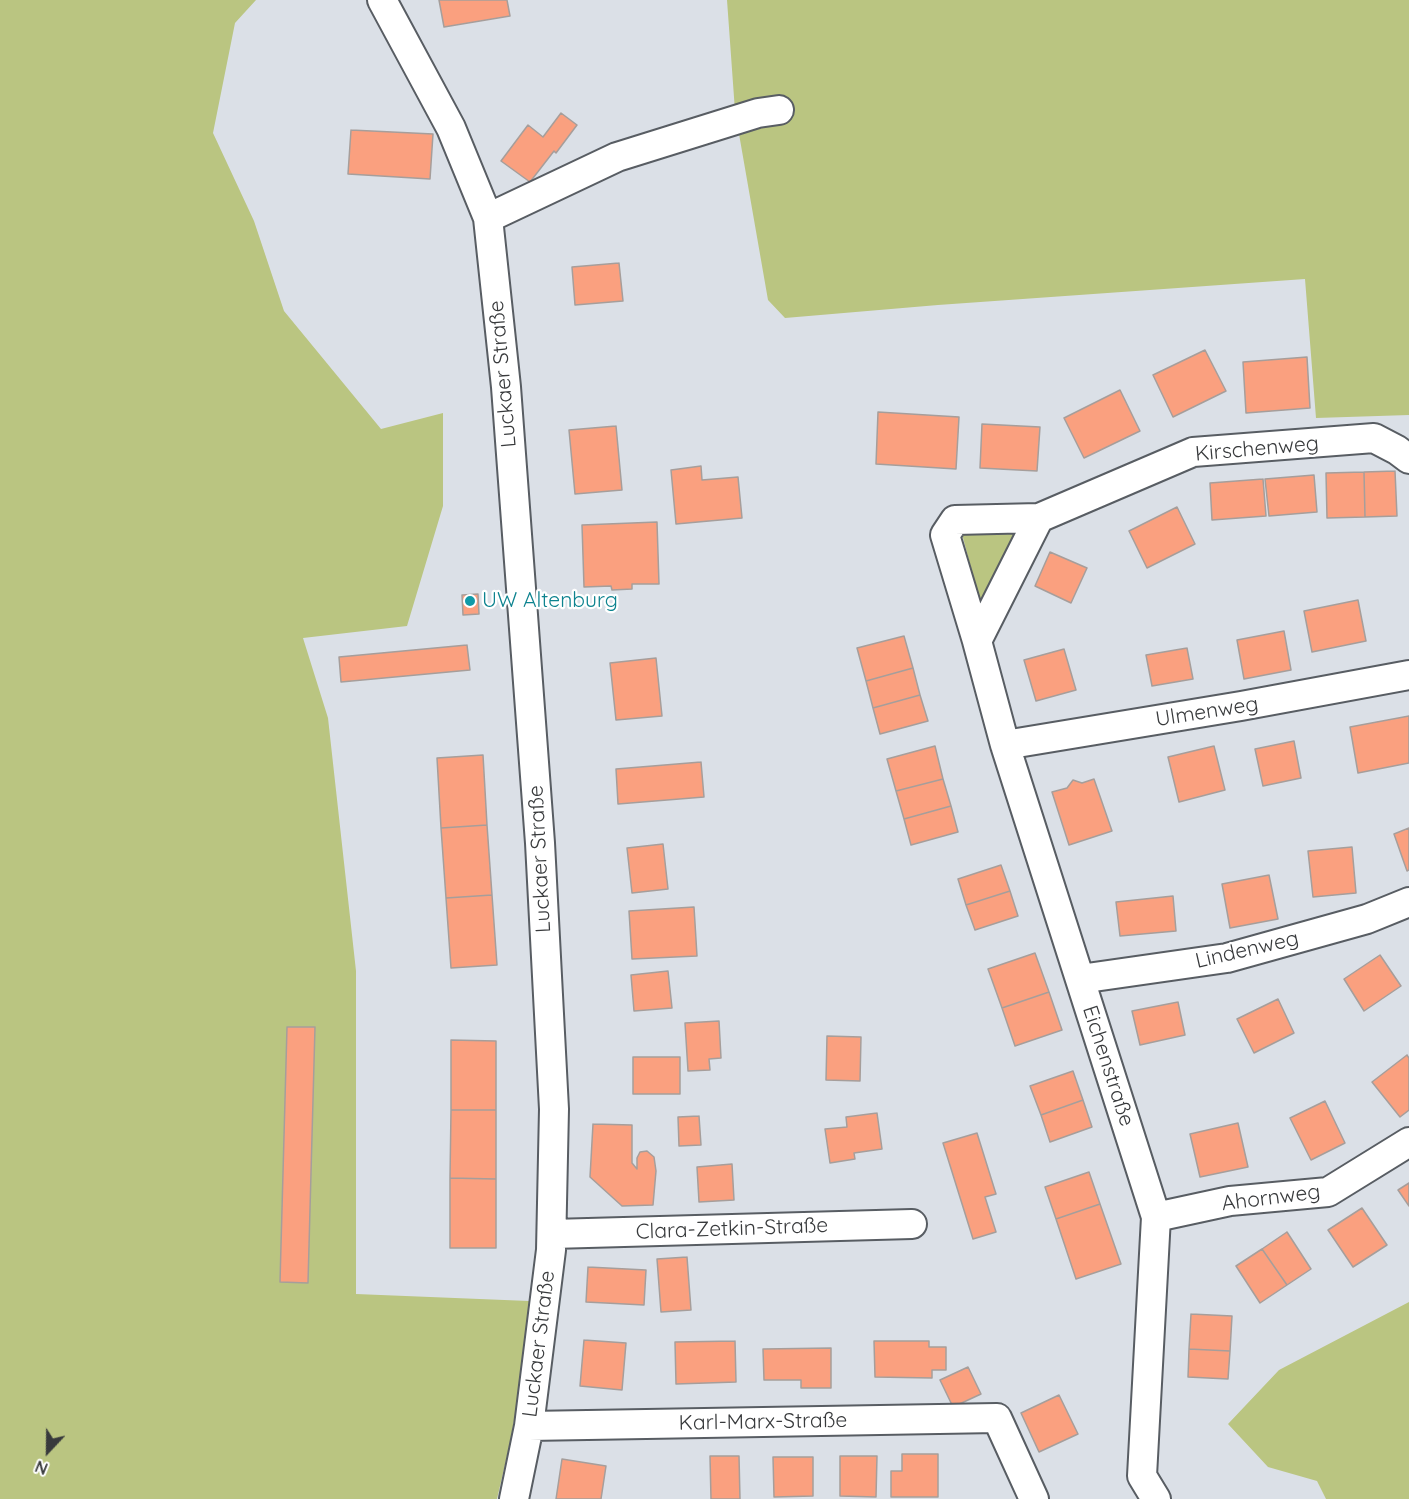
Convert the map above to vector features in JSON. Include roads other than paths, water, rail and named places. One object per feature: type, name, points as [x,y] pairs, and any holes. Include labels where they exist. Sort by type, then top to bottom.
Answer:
[{"type":"street","name":"Luckaer Straße","points":[[382,0],[451,128],[488,218],[506,387],[540,843],[554,1109],[551,1250],[529,1426],[514,1499]]},
{"type":"street","points":[[488,218],[617,157],[758,112],[779,110]]},
{"type":"street","name":"Kirschenweg","points":[[977,641],[945,535],[955,520],[1039,518],[1193,452],[1374,438],[1405,446]]},
{"type":"street","points":[[977,641],[1039,518]]},
{"type":"street","name":"Eichenstraße","points":[[977,641],[1005,745],[1156,1217],[1142,1476],[1156,1499]]},
{"type":"street","name":"Ulmenweg","points":[[1005,745],[1253,704],[1409,675]]},
{"type":"street","name":"Lindenweg","points":[[1080,979],[1227,958],[1367,919],[1409,902]]},
{"type":"street","name":"Ahornweg","points":[[1156,1217],[1230,1201],[1328,1192],[1409,1142]]},
{"type":"street","name":"Clara-Zetkin-Straße","points":[[552,1234],[912,1224]]},
{"type":"street","name":"Karl-Marx-Straße","points":[[529,1426],[997,1418],[1034,1499]]},
{"type":"place","name":"UW Altenburg","points":[[470,601]]}]
